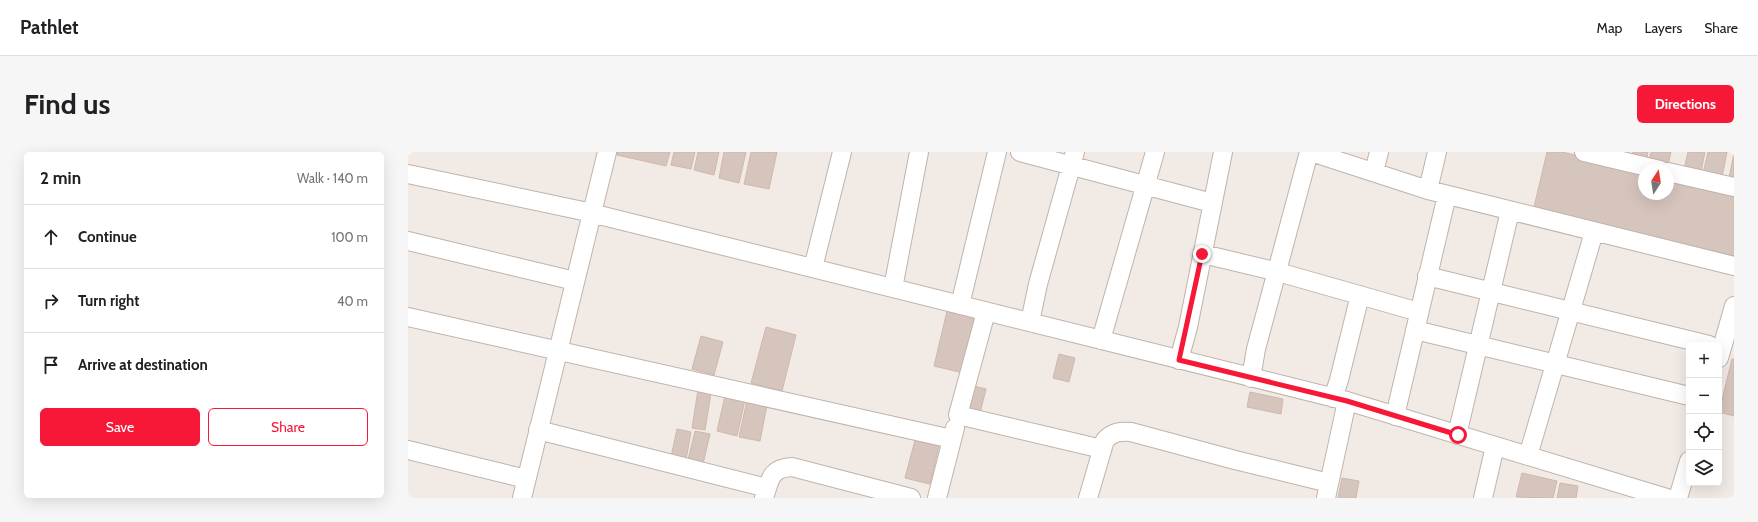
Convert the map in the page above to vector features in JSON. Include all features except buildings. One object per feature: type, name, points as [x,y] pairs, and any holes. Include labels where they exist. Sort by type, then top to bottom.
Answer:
[{"type":"street","points":[[814,268],[842,152]]},
{"type":"street","points":[[893,288],[919,152]]},
{"type":"street","points":[[960,305],[997,152]]},
{"type":"street","points":[[1020,152],[1073,159],[1145,185],[1212,203]]},
{"type":"street","points":[[1101,340],[1155,152]]},
{"type":"street","points":[[1179,360],[1222,152]]},
{"type":"street","points":[[1251,378],[1256,349],[1310,152],[1428,190],[1734,266]]},
{"type":"street","points":[[1374,172],[1379,152]]},
{"type":"street","points":[[1428,190],[1437,152]]},
{"type":"street","points":[[1584,152],[1638,165]]},
{"type":"street","points":[[522,498],[592,213],[603,153]]},
{"type":"street","points":[[1030,322],[1038,284],[1073,159]]},
{"type":"street","points":[[1674,173],[1734,187]]},
{"type":"street","points":[[408,174],[592,213],[1340,400],[1528,456],[1644,495],[1667,498]]},
{"type":"street","points":[[1395,416],[1447,195]]},
{"type":"street","points":[[1458,435],[1510,211]]},
{"type":"street","points":[[1528,456],[1594,232]]},
{"type":"street","points":[[408,241],[575,281]]},
{"type":"street","points":[[1202,254],[1278,272],[1419,312]]},
{"type":"street","points":[[1427,276],[1571,310],[1688,342]]},
{"type":"street","points":[[1088,498],[1105,440],[1112,434],[1121,431],[1131,432],[1235,460],[1328,490],[1340,400],[1339,380],[1360,295]]},
{"type":"street","points":[[1720,342],[1734,306]]},
{"type":"street","points":[[937,498],[986,312]]},
{"type":"street","points":[[408,317],[952,439]]},
{"type":"street","points":[[1415,330],[1686,395]]},
{"type":"street","points":[[958,416],[1102,449]]},
{"type":"street","points":[[538,430],[766,493],[774,473],[782,468],[792,467],[911,498]]},
{"type":"street","points":[[1483,498],[1495,446]]},
{"type":"street","points":[[408,450],[526,479]]},
{"type":"street","points":[[1678,498],[1686,471]]},
{"type":"route","points":[[1202,254],[1188,327],[1179,360],[1347,401],[1458,435]]}]
